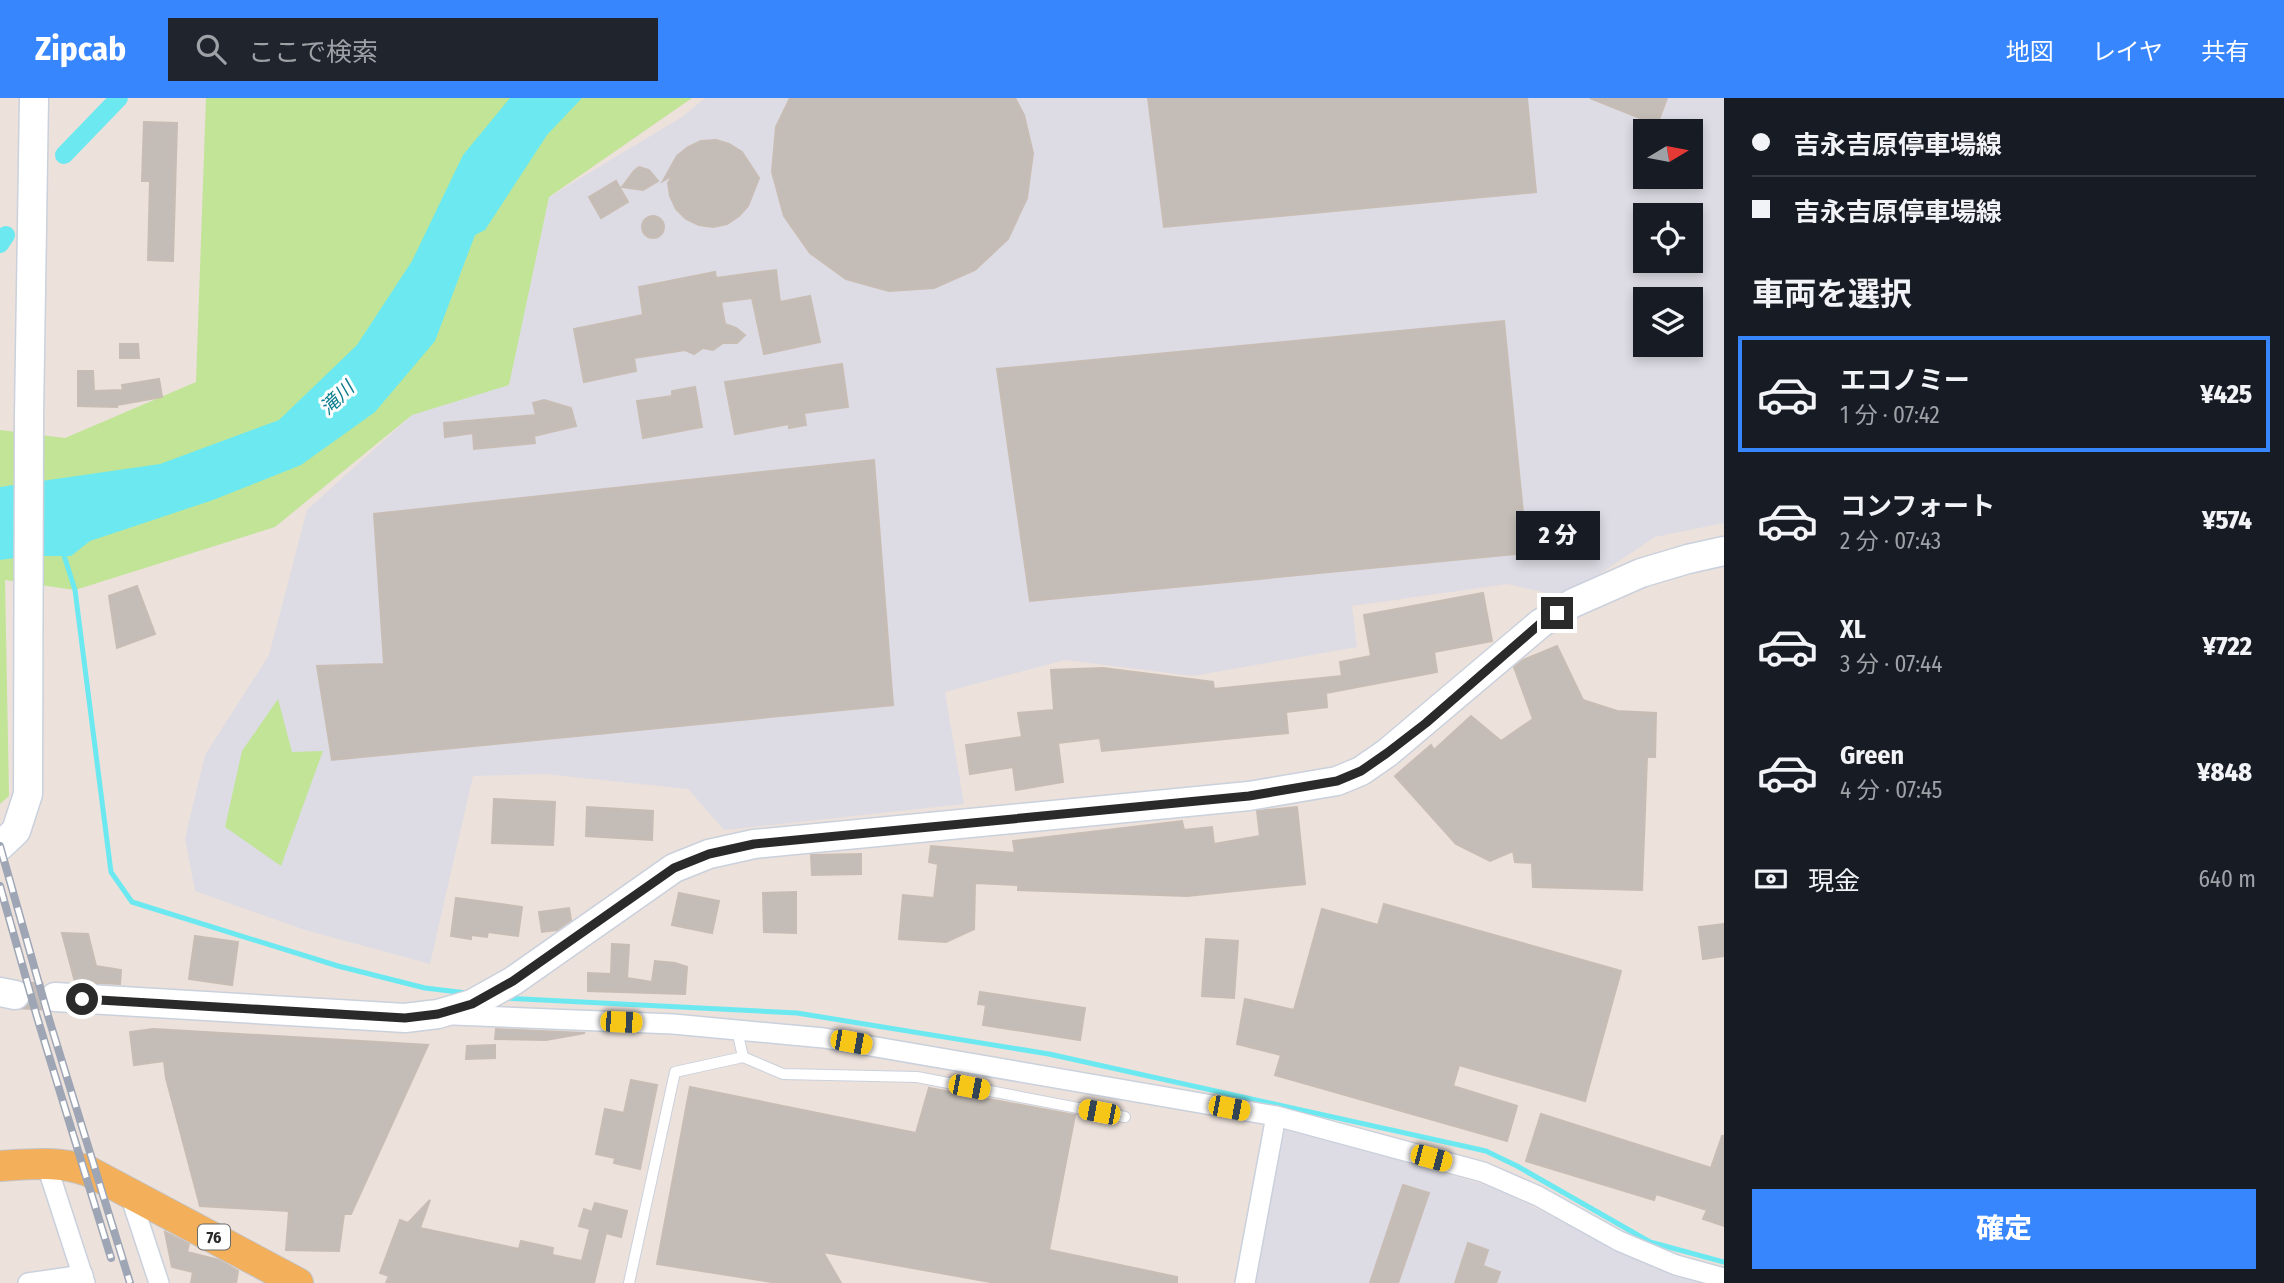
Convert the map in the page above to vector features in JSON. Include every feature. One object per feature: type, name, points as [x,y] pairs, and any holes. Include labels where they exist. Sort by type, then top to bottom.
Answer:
[{"type":"main road","points":[[0,846],[16,831],[27,794],[34,98]]},
{"type":"main road","points":[[55,997],[405,1018],[438,1014],[472,1004],[513,981],[674,868],[709,854],[754,844],[1249,796],[1337,781],[1361,771],[1387,753],[1426,723],[1541,623],[1573,603],[1641,573],[1724,551]]},
{"type":"main road","name":"76","points":[[0,1166],[46,1163],[88,1171],[298,1283]]},
{"type":"street","points":[[438,1014],[673,1024],[824,1038],[1276,1116],[1483,1172],[1538,1196],[1619,1241],[1676,1265],[1724,1278]]},
{"type":"street","points":[[1245,1283],[1276,1116]]},
{"type":"street","points":[[28,1283],[84,1279],[46,1163]]},
{"type":"street","points":[[129,1192],[159,1283]]},
{"type":"lane","points":[[737,1029],[743,1057]]},
{"type":"lane","points":[[629,1283],[675,1072],[743,1057],[783,1074],[917,1077],[1125,1117]]},
{"type":"shaded area","points":[[705,98],[1724,98],[1724,523],[1655,537],[1565,597],[1507,584],[1352,606],[1357,647],[1193,676],[1065,660],[945,692],[964,804],[724,830],[688,789],[545,774],[473,776],[430,964],[305,930],[195,891],[185,838],[205,755],[269,655],[307,510],[412,415],[511,373],[549,197],[682,117]]},
{"type":"shaded area","points":[[1275,1124],[1495,1188],[1657,1269],[1713,1283],[1245,1283]]},
{"type":"green space","points":[[206,98],[692,98],[549,197],[509,385],[412,415],[275,527],[75,590],[5,580],[9,796],[0,804],[0,430],[65,438],[196,382]]},
{"type":"green space","points":[[278,699],[292,752],[323,751],[281,866],[225,827],[242,751]]},
{"type":"water","name":"滝川","points":[[510,98],[582,98],[547,135],[485,230],[475,235],[435,341],[375,412],[301,465],[213,500],[90,541],[71,556],[29,556],[0,560],[0,487],[160,464],[279,420],[357,345],[412,261],[463,155]]},
{"type":"building","points":[[790,98],[1015,98],[1024,115],[1033,153],[1027,198],[1008,239],[975,270],[934,288],[889,291],[846,279],[810,253],[784,216],[772,172],[776,127]]},
{"type":"building","points":[[1148,98],[1527,98],[1536,192],[1164,227]]},
{"type":"building","points":[[1590,98],[1667,98],[1659,119],[1642,119]]},
{"type":"building","points":[[144,122],[177,123],[173,261],[148,260],[150,181],[142,181]]},
{"type":"building","points":[[716,140],[742,152],[759,178],[748,206],[739,216],[727,224],[713,227],[686,219],[676,209],[670,196],[668,183],[673,175],[663,181],[677,156],[688,147],[701,141]]},
{"type":"building","points":[[639,167],[649,170],[658,181],[643,190],[622,187],[634,171]]},
{"type":"building","points":[[616,181],[628,202],[601,218],[589,197]]},
{"type":"building","points":[[653,216],[661,219],[664,227],[661,235],[653,238],[645,235],[642,227],[645,219]]},
{"type":"building","points":[[776,270],[780,302],[810,296],[820,342],[764,354],[752,298],[721,302],[725,324],[745,335],[737,343],[723,343],[713,350],[703,348],[694,354],[685,350],[634,358],[636,371],[584,382],[574,329],[643,315],[639,287],[715,272],[716,278]]},
{"type":"building","points":[[1504,321],[1527,553],[1030,601],[997,369]]},
{"type":"building","points":[[120,344],[138,344],[139,358],[120,358]]},
{"type":"building","points":[[842,364],[848,407],[804,413],[806,425],[789,428],[789,424],[735,434],[725,382]]},
{"type":"building","points":[[78,371],[93,371],[94,391],[123,390],[122,385],[159,379],[162,397],[117,407],[78,406]]},
{"type":"building","points":[[695,387],[702,427],[643,438],[637,401],[672,396],[672,391]]},
{"type":"building","points":[[544,400],[571,408],[576,426],[534,436],[535,443],[474,449],[473,433],[445,437],[444,423],[536,415],[533,403]]},
{"type":"building","points":[[874,460],[893,705],[332,760],[317,666],[384,664],[374,514]]},
{"type":"building","points":[[137,586],[155,634],[117,648],[109,596]]},
{"type":"building","points":[[1483,593],[1492,641],[1434,652],[1437,672],[1326,693],[1327,707],[1286,712],[1288,733],[1102,751],[1100,738],[1058,743],[1063,782],[1016,790],[1013,767],[970,774],[966,745],[1022,737],[1018,713],[1054,710],[1051,670],[1103,668],[1213,682],[1214,689],[1342,676],[1340,662],[1371,656],[1364,615]]},
{"type":"building","points":[[1557,646],[1583,700],[1617,711],[1656,713],[1655,757],[1647,757],[1642,890],[1533,887],[1532,863],[1515,862],[1513,851],[1490,861],[1456,844],[1395,776],[1431,745],[1434,750],[1471,716],[1501,741],[1533,719],[1514,667],[1523,660]]},
{"type":"building","points":[[494,799],[555,802],[553,845],[492,843]]},
{"type":"building","points":[[587,807],[653,811],[652,840],[586,836]]},
{"type":"building","points":[[1297,807],[1305,884],[1187,896],[1018,890],[1018,885],[975,883],[974,929],[946,942],[899,939],[903,895],[934,898],[938,864],[929,862],[931,846],[1015,853],[1013,841],[1182,821],[1184,830],[1212,827],[1214,844],[1260,836],[1257,811]]},
{"type":"building","points":[[861,854],[861,874],[812,875],[811,855]]},
{"type":"building","points":[[796,892],[796,933],[764,932],[763,893]]},
{"type":"building","points":[[679,893],[719,901],[712,933],[672,925]]},
{"type":"building","points":[[456,898],[522,907],[518,936],[488,932],[487,937],[471,935],[471,939],[451,936]]},
{"type":"building","points":[[1384,904],[1621,971],[1585,1101],[1459,1065],[1453,1086],[1517,1106],[1507,1141],[1275,1075],[1281,1055],[1237,1044],[1245,999],[1294,1010],[1322,909],[1378,925]]},
{"type":"building","points":[[569,908],[571,920],[557,930],[542,932],[539,912]]},
{"type":"building","points":[[1724,924],[1724,956],[1703,959],[1699,927]]},
{"type":"building","points":[[62,933],[88,934],[96,966],[121,970],[120,984],[75,982]]},
{"type":"building","points":[[195,936],[238,942],[232,985],[189,979]]},
{"type":"building","points":[[1206,939],[1238,941],[1234,998],[1202,996]]},
{"type":"building","points":[[612,944],[629,945],[627,978],[652,982],[655,961],[687,967],[685,994],[588,991],[588,973],[611,974]]},
{"type":"building","points":[[980,992],[1085,1008],[1080,1040],[983,1025],[986,1005],[978,1004]]},
{"type":"building","points":[[153,1029],[428,1045],[351,1214],[344,1214],[339,1251],[286,1250],[289,1211],[200,1206],[166,1078],[164,1061],[134,1065],[130,1032]]},
{"type":"building","points":[[496,1029],[585,1033],[546,1040],[495,1039]]},
{"type":"building","points":[[495,1045],[495,1058],[466,1059],[467,1046]]},
{"type":"building","points":[[631,1080],[657,1085],[640,1169],[614,1163],[615,1158],[596,1154],[605,1109],[624,1113]]},
{"type":"building","points":[[690,1087],[916,1133],[929,1088],[1075,1115],[1049,1250],[1177,1277],[1177,1283],[996,1283],[823,1252],[841,1283],[778,1283],[657,1264]]},
{"type":"building","points":[[1541,1114],[1711,1168],[1724,1136],[1724,1226],[1703,1219],[1707,1210],[1656,1194],[1654,1200],[1526,1161]]},
{"type":"building","points":[[1403,1185],[1429,1193],[1398,1283],[1370,1283]]},
{"type":"building","points":[[430,1200],[420,1228],[519,1249],[521,1241],[553,1248],[552,1255],[582,1261],[590,1229],[579,1226],[584,1209],[592,1212],[595,1203],[627,1211],[621,1237],[606,1233],[594,1283],[386,1283],[389,1276],[380,1273],[400,1220],[408,1223]]},
{"type":"building","points":[[165,1232],[189,1244],[187,1252],[219,1260],[238,1271],[236,1283],[191,1283],[193,1272],[172,1267]]},
{"type":"building","points":[[1468,1243],[1488,1250],[1483,1266],[1500,1272],[1496,1283],[1455,1283]]},
{"type":"waterway","points":[[64,155],[119,98]]},
{"type":"waterway","points":[[0,244],[6,235]]},
{"type":"waterway","points":[[62,549],[75,590],[111,872],[132,902],[338,966],[425,988],[467,993]]},
{"type":"waterway","points":[[504,998],[797,1013],[1049,1054],[1486,1151],[1650,1242],[1724,1262]]},
{"type":"tunnel","points":[[15,995],[55,997]]},
{"type":"railway","points":[[0,846],[49,1019],[130,1283]]},
{"type":"railway","points":[[0,886],[111,1258]]},
{"type":"route","points":[[82,999],[405,1018],[438,1014],[472,1004],[513,981],[674,868],[709,854],[754,844],[1249,796],[1337,781],[1361,771],[1387,753],[1426,723],[1541,623],[1557,613]]}]
